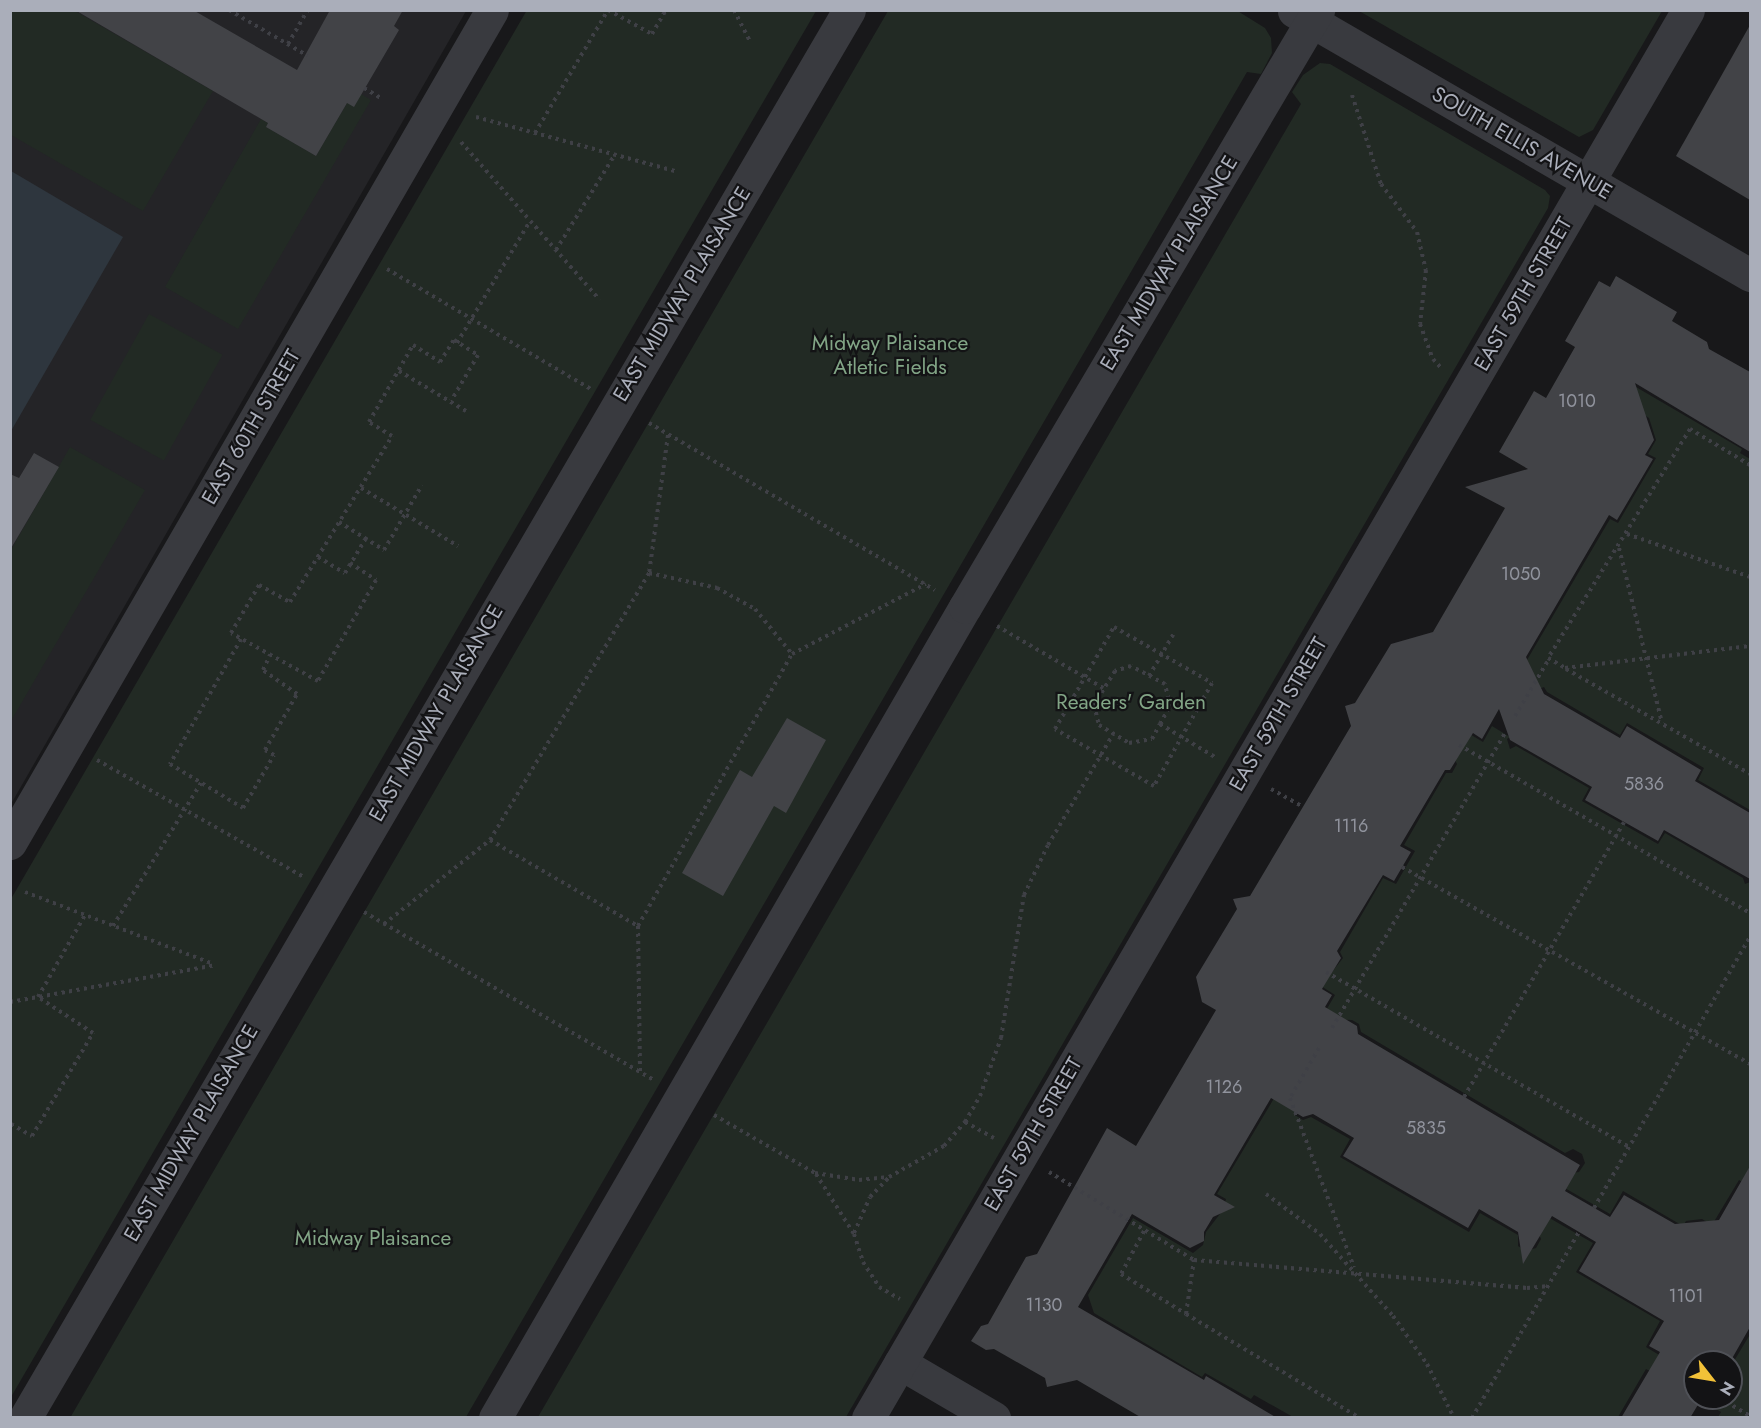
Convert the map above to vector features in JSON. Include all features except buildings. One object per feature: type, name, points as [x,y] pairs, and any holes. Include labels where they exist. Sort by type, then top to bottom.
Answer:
[{"type":"street","name":"EAST 60TH STREET","points":[[10,843],[492,10]]},
{"type":"street","name":"EAST MIDWAY PLAISANCE","points":[[26,1418],[849,10]]},
{"type":"street","name":"EAST 59TH STREET","points":[[868,1418],[1688,10]]},
{"type":"street","name":"EAST MIDWAY PLAISANCE","points":[[495,1418],[1308,14]]},
{"type":"street","name":"SOUTH ELLIS AVENUE","points":[[1308,14],[1588,182],[1750,275]]},
{"type":"street","points":[[900,1363],[994,1418]]},
{"type":"path","points":[[229,10],[308,56]]},
{"type":"path","points":[[288,44],[308,10]]},
{"type":"path","points":[[535,133],[608,10],[652,34],[666,10]]},
{"type":"path","points":[[734,10],[750,42]]},
{"type":"path","points":[[364,88],[382,99]]},
{"type":"path","points":[[1352,95],[1381,184],[1417,232],[1426,270],[1420,324],[1433,359],[1444,371]]},
{"type":"path","points":[[476,117],[675,171]]},
{"type":"path","points":[[461,142],[600,300]]},
{"type":"path","points":[[556,250],[614,156]]},
{"type":"path","points":[[458,343],[530,221]]},
{"type":"path","points":[[387,269],[594,391]]},
{"type":"path","points":[[350,563],[376,580],[318,681],[231,633],[259,585],[290,602],[392,436],[369,422],[413,345],[440,362],[454,340],[478,355],[451,401]]},
{"type":"path","points":[[399,371],[466,411]]},
{"type":"path","points":[[649,423],[944,595]]},
{"type":"path","points":[[1515,716],[1548,658],[1619,547],[1690,429],[1750,465]]},
{"type":"path","points":[[384,924],[490,840],[649,573],[668,435]]},
{"type":"path","points":[[339,522],[384,550],[422,485]]},
{"type":"path","points":[[360,488],[458,546]]},
{"type":"path","points":[[1627,534],[1750,577]]},
{"type":"path","points":[[318,557],[345,573],[366,538]]},
{"type":"path","points":[[1619,547],[1662,723]]},
{"type":"path","points":[[649,573],[717,588],[755,609],[792,654]]},
{"type":"path","points":[[640,1072],[638,926],[792,654],[926,584]]},
{"type":"path","points":[[997,626],[1103,688]]},
{"type":"path","points":[[1114,627],[1212,683],[1154,786],[1055,729],[1085,677],[1114,627]]},
{"type":"path","points":[[1149,676],[1173,635]]},
{"type":"path","points":[[241,639],[170,764],[243,808],[274,755],[265,750],[297,694],[262,670],[270,655]]},
{"type":"path","points":[[1565,668],[1750,646]]},
{"type":"path","points":[[1548,658],[1750,774]]},
{"type":"path","points":[[1131,666],[1165,684],[1170,706],[1152,739],[1129,743],[1099,725],[1094,705],[1103,688],[1114,671],[1131,666]]},
{"type":"path","points":[[1160,724],[1219,759]]},
{"type":"path","points":[[1332,1028],[1506,732]]},
{"type":"path","points":[[854,1234],[870,1197],[888,1177],[944,1146],[965,1122],[1002,1038],[1024,896],[1113,734]]},
{"type":"path","points":[[1459,745],[1750,913]]},
{"type":"path","points":[[93,757],[310,881]]},
{"type":"path","points":[[113,926],[201,783]]},
{"type":"path","points":[[1265,786],[1302,807]]},
{"type":"path","points":[[1464,1096],[1624,822]]},
{"type":"path","points":[[490,840],[638,926]]},
{"type":"path","points":[[1402,867],[1750,1064]]},
{"type":"path","points":[[10,1002],[215,964],[25,892]]},
{"type":"path","points":[[364,912],[660,1083]]},
{"type":"path","points":[[38,997],[85,915]]},
{"type":"path","points":[[1594,1208],[1750,937]]},
{"type":"path","points":[[1326,972],[1629,1147]]},
{"type":"path","points":[[10,1124],[32,1136],[93,1033],[38,997]]},
{"type":"path","points":[[1320,1048],[1290,1098],[1355,1270]]},
{"type":"path","points":[[714,1115],[816,1173],[859,1180],[888,1177]]},
{"type":"path","points":[[965,1122],[998,1141]]},
{"type":"path","points":[[1046,1170],[1194,1260],[1355,1270],[1527,1288],[1549,1286]]},
{"type":"path","points":[[816,1173],[854,1234],[862,1262],[879,1287],[905,1302]]},
{"type":"path","points":[[1266,1194],[1320,1234],[1355,1270],[1428,1364],[1454,1418]]},
{"type":"path","points":[[1144,1231],[1121,1274],[1360,1418]]},
{"type":"path","points":[[1472,1418],[1579,1232]]},
{"type":"path","points":[[1186,1314],[1194,1260]]},
{"type":"shaded area","points":[[11,11],[466,11],[11,804]]},
{"type":"shaded area","points":[[11,171],[123,237],[11,431]]},
{"type":"green space","points":[[11,10],[75,11],[213,91],[143,211],[11,135]]},
{"type":"green space","points":[[527,10],[816,11],[11,1397],[11,899]]},
{"type":"green space","name":"Midway Plaisance","points":[[1236,10],[1265,28],[1271,38],[1272,53],[1261,74],[1247,72],[466,1417],[70,1418],[888,11]]},
{"type":"green space","points":[[1359,11],[1662,11],[1593,130],[1579,137]]},
{"type":"green space","name":"Readers' Garden","points":[[1320,63],[1330,64],[1545,190],[1550,196],[1548,208],[846,1417],[538,1417],[1301,104],[1292,92],[1303,75]]},
{"type":"green space","points":[[361,94],[371,100],[238,329],[165,287],[261,119],[268,123],[266,127],[316,156],[347,103]]},
{"type":"green space","points":[[149,314],[222,355],[164,461],[90,420]]},
{"type":"green space","points":[[1636,387],[1742,449],[1740,453],[1750,459],[1750,810],[1698,780],[1704,768],[1627,723],[1620,735],[1547,692],[1544,687],[1501,704],[1610,519],[1618,523],[1656,458],[1648,454],[1656,440],[1649,418],[1626,404]]},
{"type":"green space","points":[[70,447],[145,490],[11,721],[11,550]]},
{"type":"green space","points":[[1492,726],[1510,737],[1507,739],[1510,749],[1516,746],[1589,788],[1582,801],[1658,844],[1665,833],[1743,878],[1745,884],[1750,882],[1750,1187],[1739,1180],[1712,1225],[1702,1219],[1686,1221],[1683,1226],[1623,1191],[1610,1214],[1563,1187],[1571,1173],[1579,1172],[1585,1163],[1582,1154],[1573,1149],[1565,1153],[1361,1032],[1359,1024],[1352,1020],[1321,1019],[1335,995],[1321,986],[1343,958],[1340,952],[1383,878],[1396,884],[1415,851],[1404,845],[1446,773],[1452,773],[1457,764],[1454,758],[1468,733],[1483,742]]},
{"type":"green space","points":[[1307,1043],[1295,1115],[1303,1120],[1311,1117],[1350,1139],[1340,1157],[1469,1232],[1480,1213],[1518,1235],[1518,1246],[1526,1251],[1536,1248],[1541,1239],[1538,1232],[1546,1216],[1593,1243],[1576,1272],[1660,1321],[1646,1347],[1674,1364],[1665,1379],[1646,1369],[1618,1417],[1293,1417],[1254,1395],[1251,1399],[1205,1373],[1202,1377],[1094,1313],[1088,1295],[1133,1218],[1193,1253],[1203,1245],[1206,1232],[1223,1210],[1226,1199],[1217,1194]]},
{"type":"green space","points":[[1749,1336],[1750,1417],[1718,1417],[1721,1412],[1718,1410],[1743,1410],[1743,1350],[1741,1350]]},
{"type":"park label","name":"Midway Plaisance Atletic Fields","points":[[890,355]]}]
